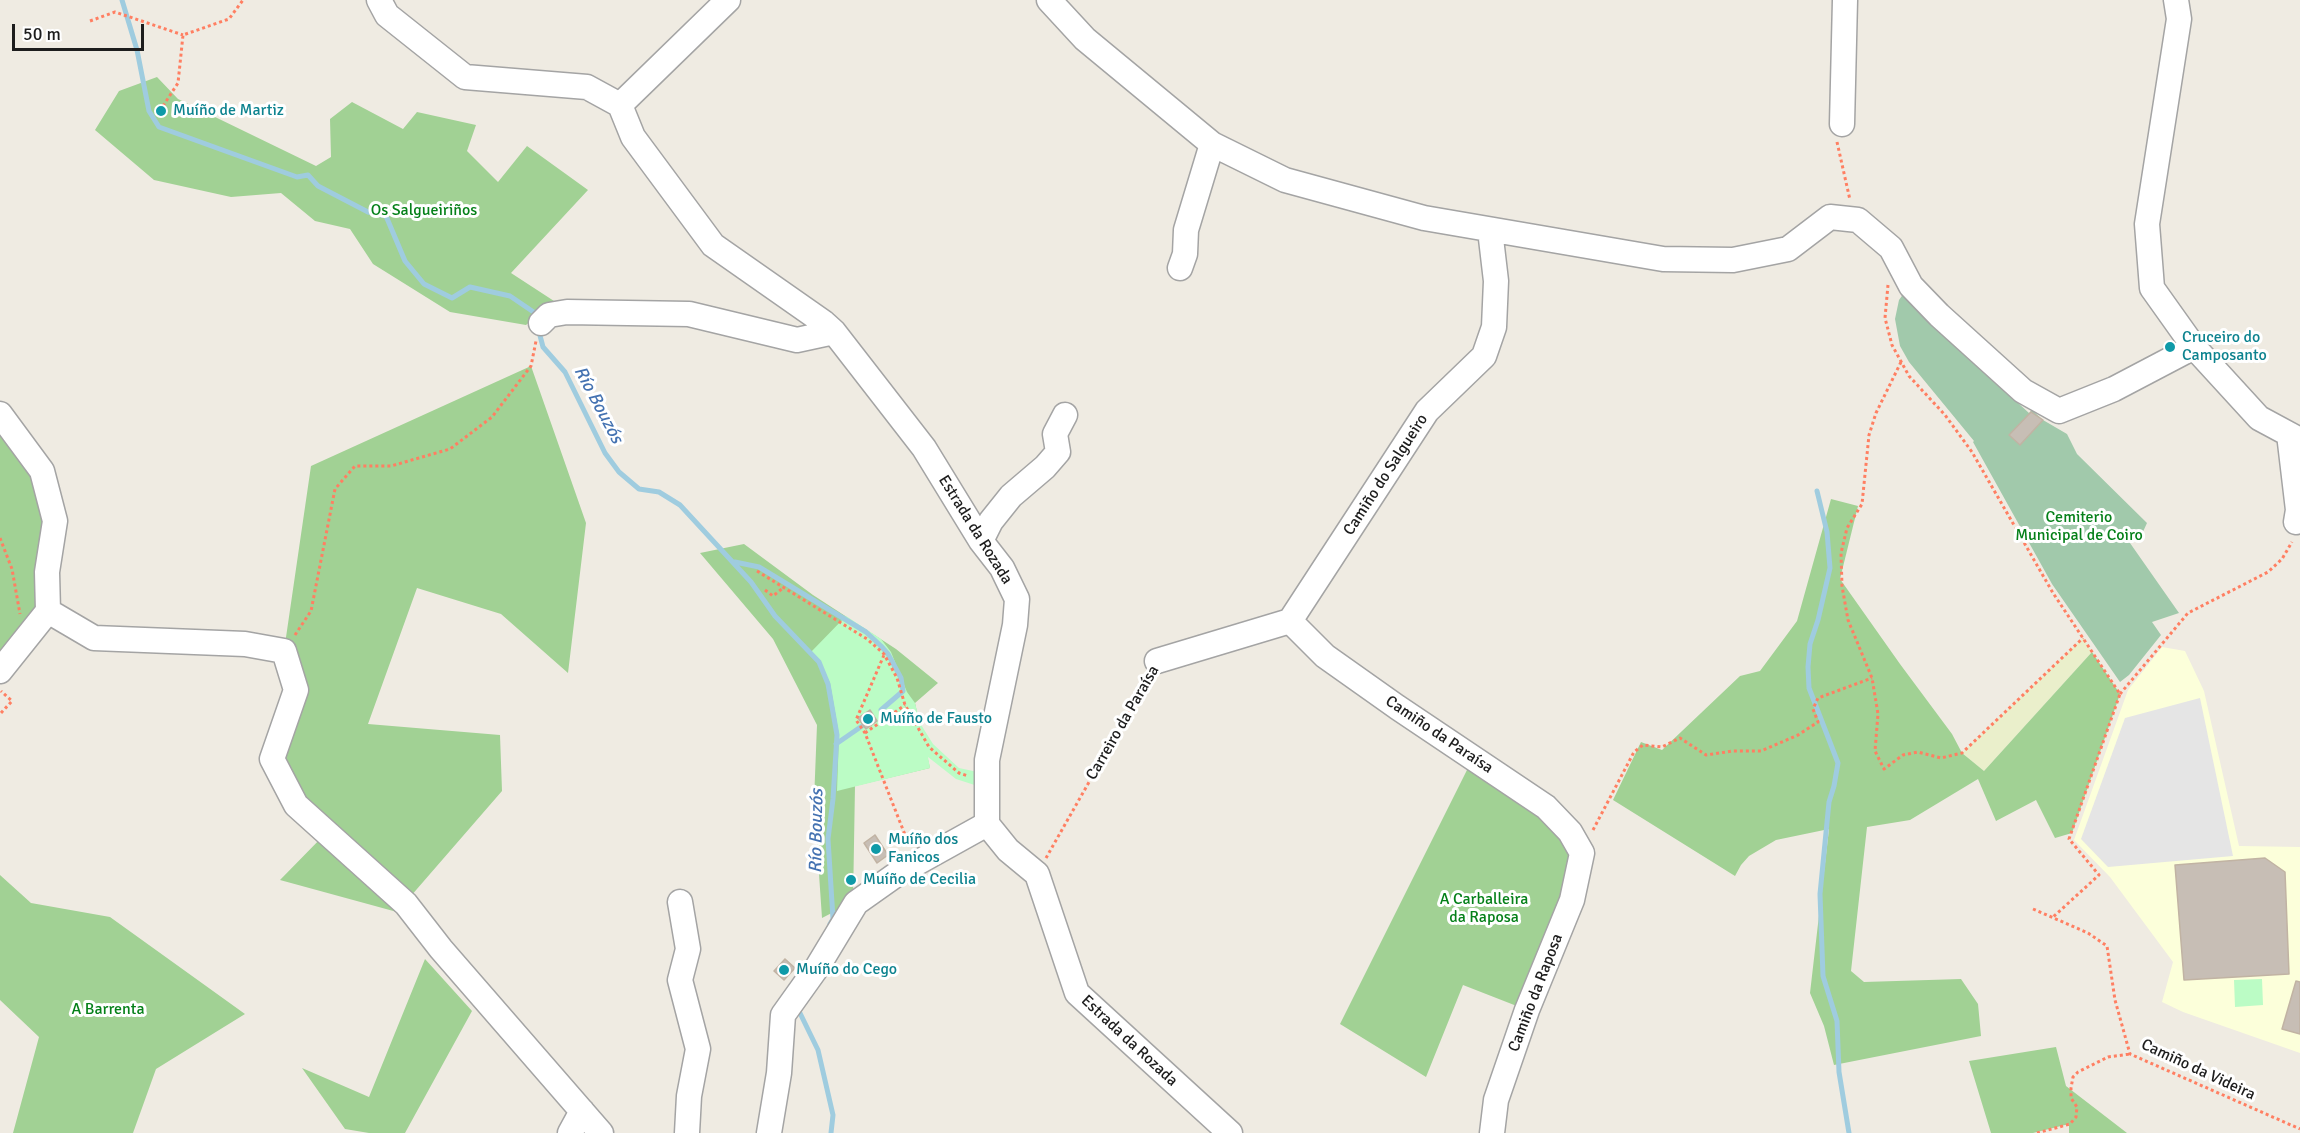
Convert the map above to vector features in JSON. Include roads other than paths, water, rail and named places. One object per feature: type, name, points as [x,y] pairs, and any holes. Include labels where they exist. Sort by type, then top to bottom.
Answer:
[{"type":"street","points":[[379,0],[387,15],[465,77],[587,87],[620,105],[728,0]]},
{"type":"street","points":[[1049,0],[1085,39],[1212,144],[1285,180],[1424,218],[1663,259],[1733,260],[1788,249],[1830,217],[1858,220],[1891,248],[1911,286],[1939,315],[2023,391],[2059,411],[2114,389],[2194,347]]},
{"type":"street","points":[[1842,124],[1845,0]]},
{"type":"street","points":[[2176,0],[2179,19],[2147,224],[2152,288],[2194,347],[2259,418],[2294,437],[2298,510],[2296,522]]},
{"type":"street","name":"Estrada da Rozada","points":[[620,105],[633,137],[712,245],[834,332],[924,448],[981,541],[1002,568],[1017,599],[1015,624],[987,760],[987,824],[1008,850],[1037,874],[1077,993],[1230,1133]]},
{"type":"street","points":[[1180,268],[1185,254],[1186,230],[1212,144]]},
{"type":"street","name":"Camiño do Salgueiro","points":[[1290,621],[1427,411],[1484,356],[1494,327],[1496,281],[1490,230]]},
{"type":"street","points":[[539,330],[549,315],[567,312],[689,314],[797,340],[834,332]]},
{"type":"street","points":[[0,414],[9,423],[42,471],[55,521],[47,572],[48,611],[0,671]]},
{"type":"street","points":[[981,541],[991,521],[1011,496],[1045,468],[1058,452],[1055,434],[1065,415]]},
{"type":"street","points":[[48,611],[94,638],[245,644],[284,651],[296,690],[272,759],[296,805],[406,904],[441,950],[601,1133]]},
{"type":"street","name":"Carreiro da Paraísa","points":[[1158,661],[1290,621]]},
{"type":"street","name":"Camiño da Paraísa","points":[[1290,621],[1325,656],[1396,707],[1546,807],[1570,832],[1582,853]]},
{"type":"street","points":[[769,1133],[779,1073],[783,1015],[818,966],[856,903],[916,863],[987,824]]},
{"type":"street","name":"Camiño da Raposa","points":[[1492,1133],[1496,1100],[1527,1010],[1572,900],[1582,853]]},
{"type":"street","points":[[680,903],[688,949],[680,980],[698,1049],[689,1096],[687,1133]]},
{"type":"street","points":[[570,1133],[582,1111]]},
{"type":"waterway","name":"Río Bouzós","points":[[122,0],[137,50],[149,111],[159,127],[297,177],[308,175],[318,186],[368,212],[386,216],[405,261],[424,284],[452,298],[470,287],[510,296],[535,313],[536,319]]},
{"type":"waterway","name":"Río Bouzós","points":[[538,328],[543,347],[565,372],[605,453],[619,472],[639,489],[659,492],[680,505],[751,582],[775,616],[819,662],[828,684],[837,735],[828,839],[833,919],[830,924]]},
{"type":"waterway","points":[[1817,491],[1827,532],[1830,568],[1810,644],[1809,688],[1838,763],[1829,802],[1820,894],[1823,976],[1837,1021],[1839,1072],[1849,1133]]},
{"type":"waterway","points":[[735,562],[759,567],[866,632],[881,646],[901,678],[903,691],[881,710]]},
{"type":"waterway","points":[[836,744],[862,726]]},
{"type":"waterway","name":"Río Bouzós","points":[[798,1009],[818,1050],[833,1115],[831,1133]]},
{"type":"place","name":"Muíño de Martiz","points":[[161,111]]},
{"type":"place","name":"Cruceiro do Camposanto","points":[[2170,347]]},
{"type":"place","name":"Muíño de Fausto","points":[[868,719]]},
{"type":"place","name":"Muíño dos Fanicos","points":[[876,849]]},
{"type":"place","name":"Muíño de Cecilia","points":[[851,880]]},
{"type":"place","name":"Muíño do Cego","points":[[784,970]]},
{"type":"park label","name":"Os Salgueiriños","points":[[424,211]]},
{"type":"park label","name":"Cemiterio Municipal de Coiro","points":[[2079,527]]},
{"type":"park label","name":"A Carballeira da Raposa","points":[[1484,909]]},
{"type":"park label","name":"A Barrenta","points":[[108,1010]]}]
